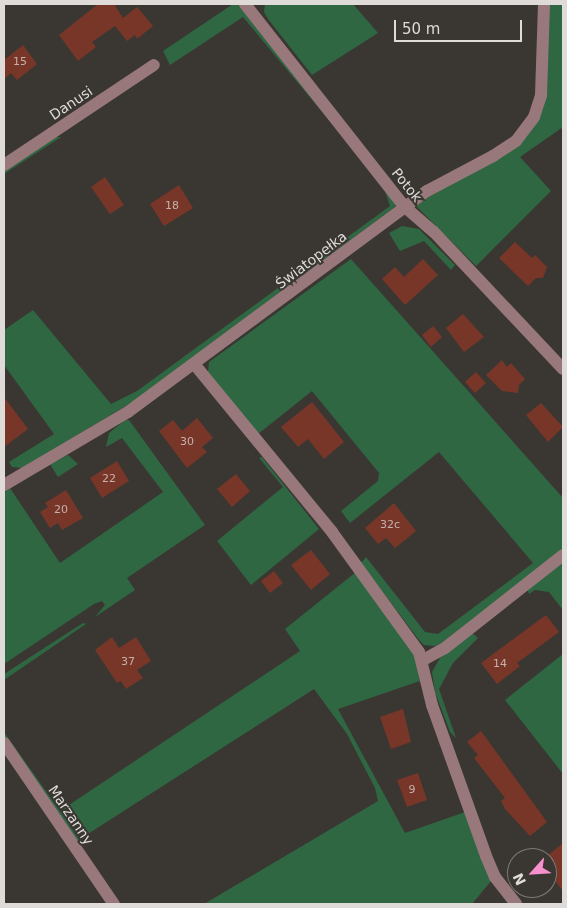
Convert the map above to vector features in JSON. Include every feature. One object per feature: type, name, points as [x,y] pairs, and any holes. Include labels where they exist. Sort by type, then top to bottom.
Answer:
[{"type":"street","name":"Potok","points":[[247,4],[405,207],[434,232],[563,369]]},
{"type":"street","name":"Światopełka","points":[[4,485],[128,412],[196,364],[405,207],[439,184],[505,149],[524,131],[534,117],[541,95],[544,4]]},
{"type":"street","name":"Danusi","points":[[4,165],[154,65]]},
{"type":"street","points":[[196,364],[332,532],[423,660],[432,705],[495,876],[516,904]]},
{"type":"street","points":[[423,660],[445,648],[563,554]]},
{"type":"street","name":"Marzanny","points":[[4,743],[114,904]]},
{"type":"green space","points":[[233,4],[239,4],[383,185],[243,17],[170,65],[163,51]]},
{"type":"green space","points":[[265,4],[353,4],[378,33],[312,75],[268,19],[264,12]]},
{"type":"green space","points":[[549,4],[563,4],[563,127],[520,157],[551,191],[476,266],[416,206],[536,121]]},
{"type":"green space","points":[[55,137],[61,137],[4,174],[4,170]]},
{"type":"green space","points":[[383,185],[396,206],[134,401],[22,468],[12,467],[9,462],[54,434],[4,365],[4,330],[33,310],[111,404],[137,391],[390,206]]},
{"type":"green space","points":[[402,226],[419,229],[455,265],[451,270],[424,241],[400,251],[389,233]]},
{"type":"green space","points":[[351,259],[563,498],[563,549],[444,642],[435,646],[424,645],[419,640],[361,563],[366,557],[425,632],[438,634],[533,563],[439,452],[350,523],[341,511],[378,481],[379,473],[312,391],[258,434],[208,372],[209,362]]},
{"type":"green space","points":[[125,420],[129,420],[205,525],[127,578],[135,590],[95,617],[105,605],[102,601],[94,604],[4,664],[4,493],[10,488],[60,563],[163,492],[122,438],[106,447],[109,433]]},
{"type":"green space","points":[[68,455],[78,464],[58,477],[50,464]]},
{"type":"green space","points":[[262,457],[319,529],[251,585],[217,541],[283,487],[259,458]]},
{"type":"green space","points":[[563,560],[563,610],[549,592],[535,590],[529,594],[527,588]]},
{"type":"green space","points":[[356,572],[414,653],[420,681],[338,709],[405,833],[465,812],[491,881],[472,904],[204,904],[378,801],[375,788],[347,734],[314,689],[77,841],[4,736],[4,732],[60,811],[300,651],[285,629]]},
{"type":"green space","points":[[83,623],[86,624],[4,680],[4,674]]},
{"type":"green space","points":[[470,631],[478,638],[453,663],[439,689],[456,738],[450,732],[435,692],[432,672],[440,658]]},
{"type":"green space","points":[[563,654],[563,774],[505,700]]},
{"type":"building","points":[[98,4],[114,4],[123,18],[137,7],[153,26],[137,39],[135,35],[127,41],[115,26],[92,42],[96,47],[78,61],[59,35]]},
{"type":"building","points":[[23,45],[37,64],[17,80],[11,73],[4,79],[4,60]]},
{"type":"building","points":[[105,177],[124,205],[110,214],[91,187]]},
{"type":"building","points":[[179,185],[193,208],[164,226],[150,204]]},
{"type":"building","points":[[515,242],[532,258],[535,255],[547,267],[543,278],[536,278],[528,286],[499,258]]},
{"type":"building","points":[[423,259],[438,275],[405,305],[382,279],[395,267],[404,277]]},
{"type":"building","points":[[463,314],[484,337],[464,352],[446,328]]},
{"type":"building","points":[[433,326],[442,337],[431,347],[422,335]]},
{"type":"building","points":[[502,360],[507,367],[511,363],[525,379],[519,385],[518,393],[502,391],[486,375]]},
{"type":"building","points":[[476,372],[486,383],[475,393],[465,382]]},
{"type":"building","points":[[4,397],[28,429],[4,447]]},
{"type":"building","points":[[312,402],[344,442],[324,459],[308,439],[298,447],[281,427]]},
{"type":"building","points":[[541,403],[563,427],[548,442],[526,415]]},
{"type":"building","points":[[197,418],[213,438],[202,447],[207,452],[187,468],[159,431],[173,420],[182,431]]},
{"type":"building","points":[[117,461],[129,481],[102,498],[90,478]]},
{"type":"building","points":[[236,474],[250,491],[232,507],[217,489]]},
{"type":"building","points":[[66,490],[83,518],[62,530],[58,523],[50,528],[40,512],[48,507],[45,503]]},
{"type":"building","points":[[394,503],[416,531],[395,548],[386,538],[378,544],[365,528]]},
{"type":"building","points":[[311,550],[330,574],[311,590],[291,565]]},
{"type":"building","points":[[274,571],[283,583],[270,593],[261,581]]},
{"type":"building","points":[[546,615],[559,632],[517,663],[520,666],[497,684],[481,663]]},
{"type":"building","points":[[112,637],[119,648],[136,637],[151,661],[137,670],[143,678],[126,689],[121,681],[117,683],[95,650]]},
{"type":"building","points":[[403,709],[411,742],[391,749],[380,717]]},
{"type":"building","points":[[481,731],[547,822],[530,836],[505,809],[501,801],[505,798],[474,758],[478,755],[467,742]]},
{"type":"building","points":[[418,773],[427,800],[407,807],[397,780]]},
{"type":"building","points":[[563,843],[563,891],[557,884],[557,848]]}]
